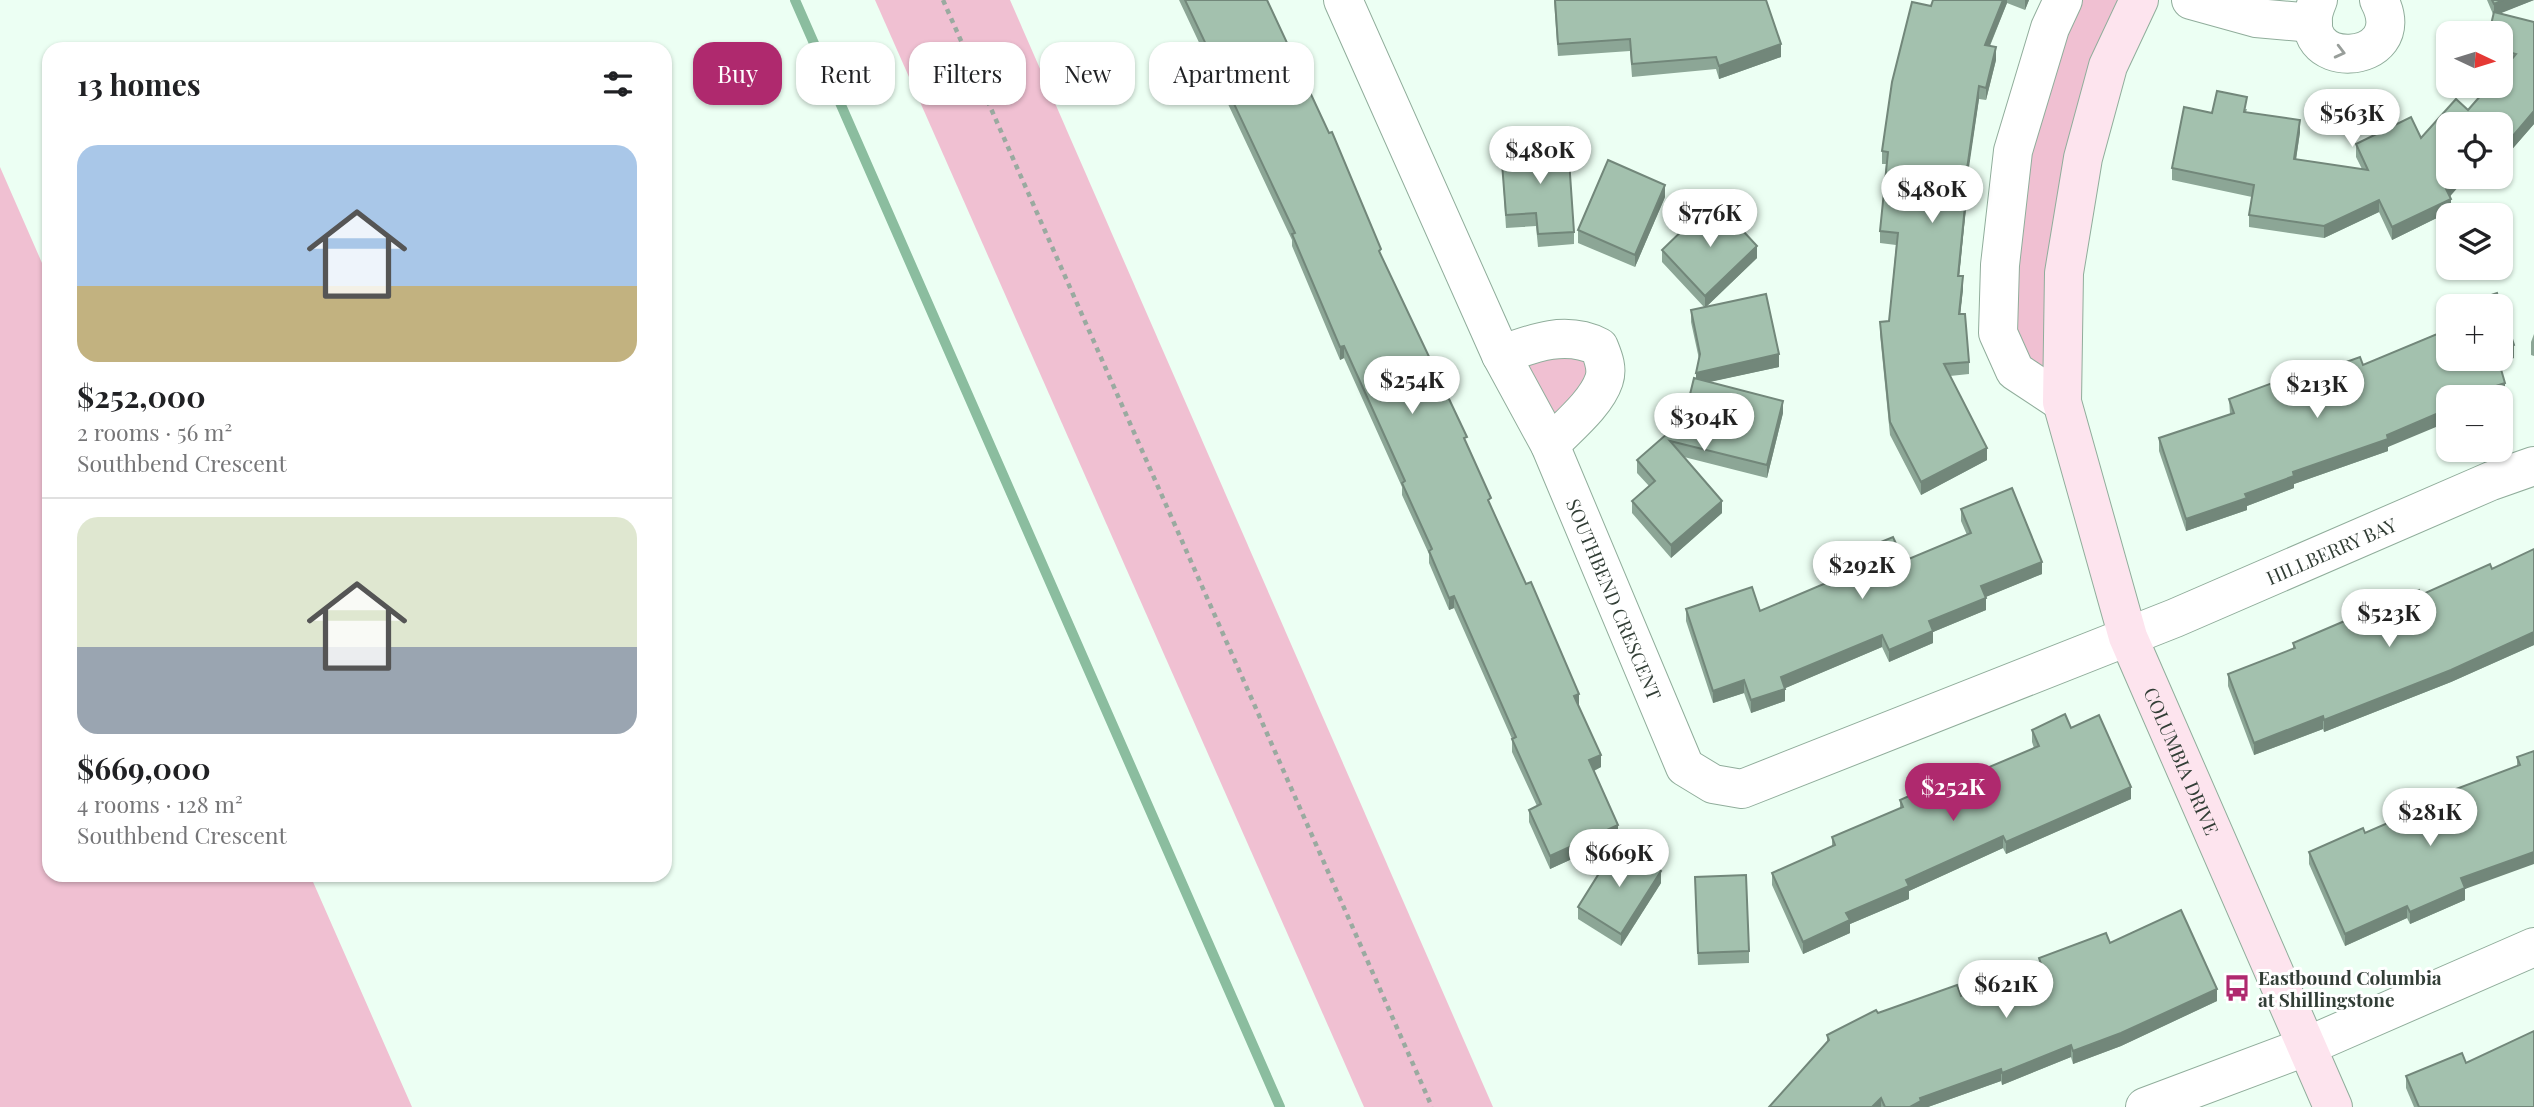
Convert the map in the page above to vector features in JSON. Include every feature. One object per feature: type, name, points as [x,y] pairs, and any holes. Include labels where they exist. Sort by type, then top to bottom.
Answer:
[{"type":"street","name":"SOUTHBEND CRESCENT","points":[[1343,0],[1501,355],[1550,445],[1685,766],[1713,784],[1741,789],[2128,637]]},
{"type":"street","points":[[2062,402],[2015,371],[1998,333],[2000,265],[2013,151],[2050,28],[2063,0]]},
{"type":"street","name":"COLUMBIA DRIVE","points":[[2139,0],[2108,66],[2083,158],[2064,273],[2062,402],[2128,637],[2333,1107]]},
{"type":"street","points":[[2191,0],[2256,18],[2316,11],[2316,35],[2330,50],[2354,55],[2369,50],[2384,29],[2385,17],[2379,0]]},
{"type":"street","points":[[1501,355],[1535,342],[1567,338],[1584,339],[1600,346],[1605,363],[1604,380],[1592,398],[1550,445]]},
{"type":"street","name":"HILLBERRY BAY","points":[[2128,637],[2491,481],[2534,466]]},
{"type":"street","points":[[2145,1107],[2305,1047],[2534,947]]},
{"type":"path","points":[[943,0],[1432,1107]]},
{"type":"shaded area","points":[[875,0],[1010,0],[1040,69],[1040,105],[1056,105],[1493,1107],[1364,1107],[921,105],[1026,105],[1026,42],[909,42],[909,77]]},
{"type":"shaded area","points":[[2063,0],[2139,0],[2108,66],[2062,402],[2015,371],[2000,265]]},
{"type":"shaded area","points":[[0,167],[42,263],[42,882],[313,882],[412,1107],[0,1107]]},
{"type":"shaded area","points":[[1535,342],[1605,363],[1550,445],[1501,355]]},
{"type":"building","points":[[1185,0],[1267,0],[1287,42],[1205,42]]},
{"type":"building","points":[[1555,0],[1766,0],[1781,44],[1719,66],[1716,57],[1632,64],[1630,39],[1558,44]]},
{"type":"building","points":[[1933,0],[2003,0],[1985,45],[1996,47],[1986,88],[1979,86],[1966,176],[1958,276],[1963,276],[1959,314],[1965,314],[1969,362],[1944,364],[1987,448],[1921,482],[1890,422],[1880,322],[1889,321],[1898,233],[1880,231],[1888,152],[1882,151],[1892,82],[1912,2],[1931,6]]},
{"type":"building","points":[[2494,12],[2534,22],[2534,111],[2513,136],[2513,112],[2444,112],[2456,99],[2468,110],[2478,98],[2513,98],[2513,58],[2516,54],[2513,53],[2513,21],[2492,21]]},
{"type":"building","points":[[2217,91],[2247,97],[2244,112],[2300,120],[2294,159],[2368,170],[2356,144],[2411,117],[2421,138],[2436,121],[2436,189],[2446,189],[2451,199],[2436,203],[2436,206],[2392,227],[2379,200],[2324,226],[2249,215],[2254,185],[2172,168],[2184,107],[2212,113]]},
{"type":"building","points":[[1314,101],[1329,133],[1332,132],[1381,249],[1379,251],[1467,437],[1464,438],[1491,498],[1488,500],[1526,584],[1531,582],[1579,694],[1574,696],[1601,755],[1589,760],[1618,825],[1550,856],[1529,810],[1541,804],[1512,739],[1516,737],[1454,596],[1449,598],[1429,551],[1432,549],[1402,483],[1405,481],[1344,346],[1340,347],[1292,234],[1295,233],[1235,105],[1314,105]]},
{"type":"building","points":[[1568,145],[1574,232],[1538,234],[1536,213],[1506,215],[1501,150]]},
{"type":"building","points":[[1608,160],[1665,185],[1635,255],[1578,230]]},
{"type":"building","points":[[1718,204],[1757,246],[1705,296],[1662,250],[1691,222],[1695,227]]},
{"type":"building","points":[[1766,294],[1779,354],[1696,373],[1700,354],[1691,310]]},
{"type":"building","points":[[2436,335],[2436,371],[2502,371],[2505,383],[2436,385],[2436,414],[2387,435],[2388,439],[2293,472],[2294,476],[2245,494],[2247,498],[2186,519],[2159,438],[2234,413],[2229,399],[2294,375],[2296,380],[2360,357],[2363,365]]},
{"type":"building","points":[[1694,378],[1783,401],[1767,465],[1670,441],[1722,501],[1671,545],[1632,501],[1655,481],[1637,460],[1684,419]]},
{"type":"building","points":[[2012,488],[2042,562],[1981,586],[1986,598],[1929,621],[1933,631],[1889,650],[1882,635],[1781,677],[1785,689],[1751,700],[1744,680],[1713,691],[1686,609],[1752,587],[1760,611],[1838,578],[1832,562],[1893,537],[1904,561],[1971,533],[1961,509]]},
{"type":"building","points":[[2534,549],[2534,632],[2451,670],[2324,720],[2323,716],[2254,743],[2228,674],[2295,648],[2293,643],[2419,590],[2421,595],[2490,564],[2492,569]]},
{"type":"building","points":[[2065,714],[2071,728],[2099,715],[2131,787],[2006,842],[2003,836],[1906,880],[1909,886],[1846,913],[1850,920],[1803,942],[1772,873],[1835,845],[1832,837],[1903,807],[1900,800],[1947,779],[1949,784],[2039,746],[2032,730]]},
{"type":"building","points":[[2534,751],[2534,852],[2461,878],[2465,888],[2410,912],[2407,906],[2345,934],[2309,852],[2363,828],[2365,833],[2450,796],[2448,792],[2520,765],[2517,757]]},
{"type":"building","points":[[1618,843],[1661,871],[1621,934],[1578,907]]},
{"type":"building","points":[[1746,875],[1749,951],[1698,953],[1695,877]]},
{"type":"building","points":[[2181,910],[2217,989],[2121,1033],[2073,1051],[2071,1045],[2002,1073],[2001,1069],[1920,1098],[1921,1101],[1910,1107],[1885,1107],[1881,1098],[1872,1107],[1769,1107],[1829,1040],[1827,1035],[1876,1010],[1878,1013],[1957,985],[1961,996],[2041,964],[2039,958],[2106,933],[2110,943]]},
{"type":"building","points":[[2534,1031],[2534,1107],[2419,1107],[2406,1076],[2462,1053],[2466,1063]]},
{"type":"waterway","points":[[795,0],[1280,1107]]},
{"type":"place","name":"Eastbound Columbia at Shillingstone","points":[[2237,988]]}]
